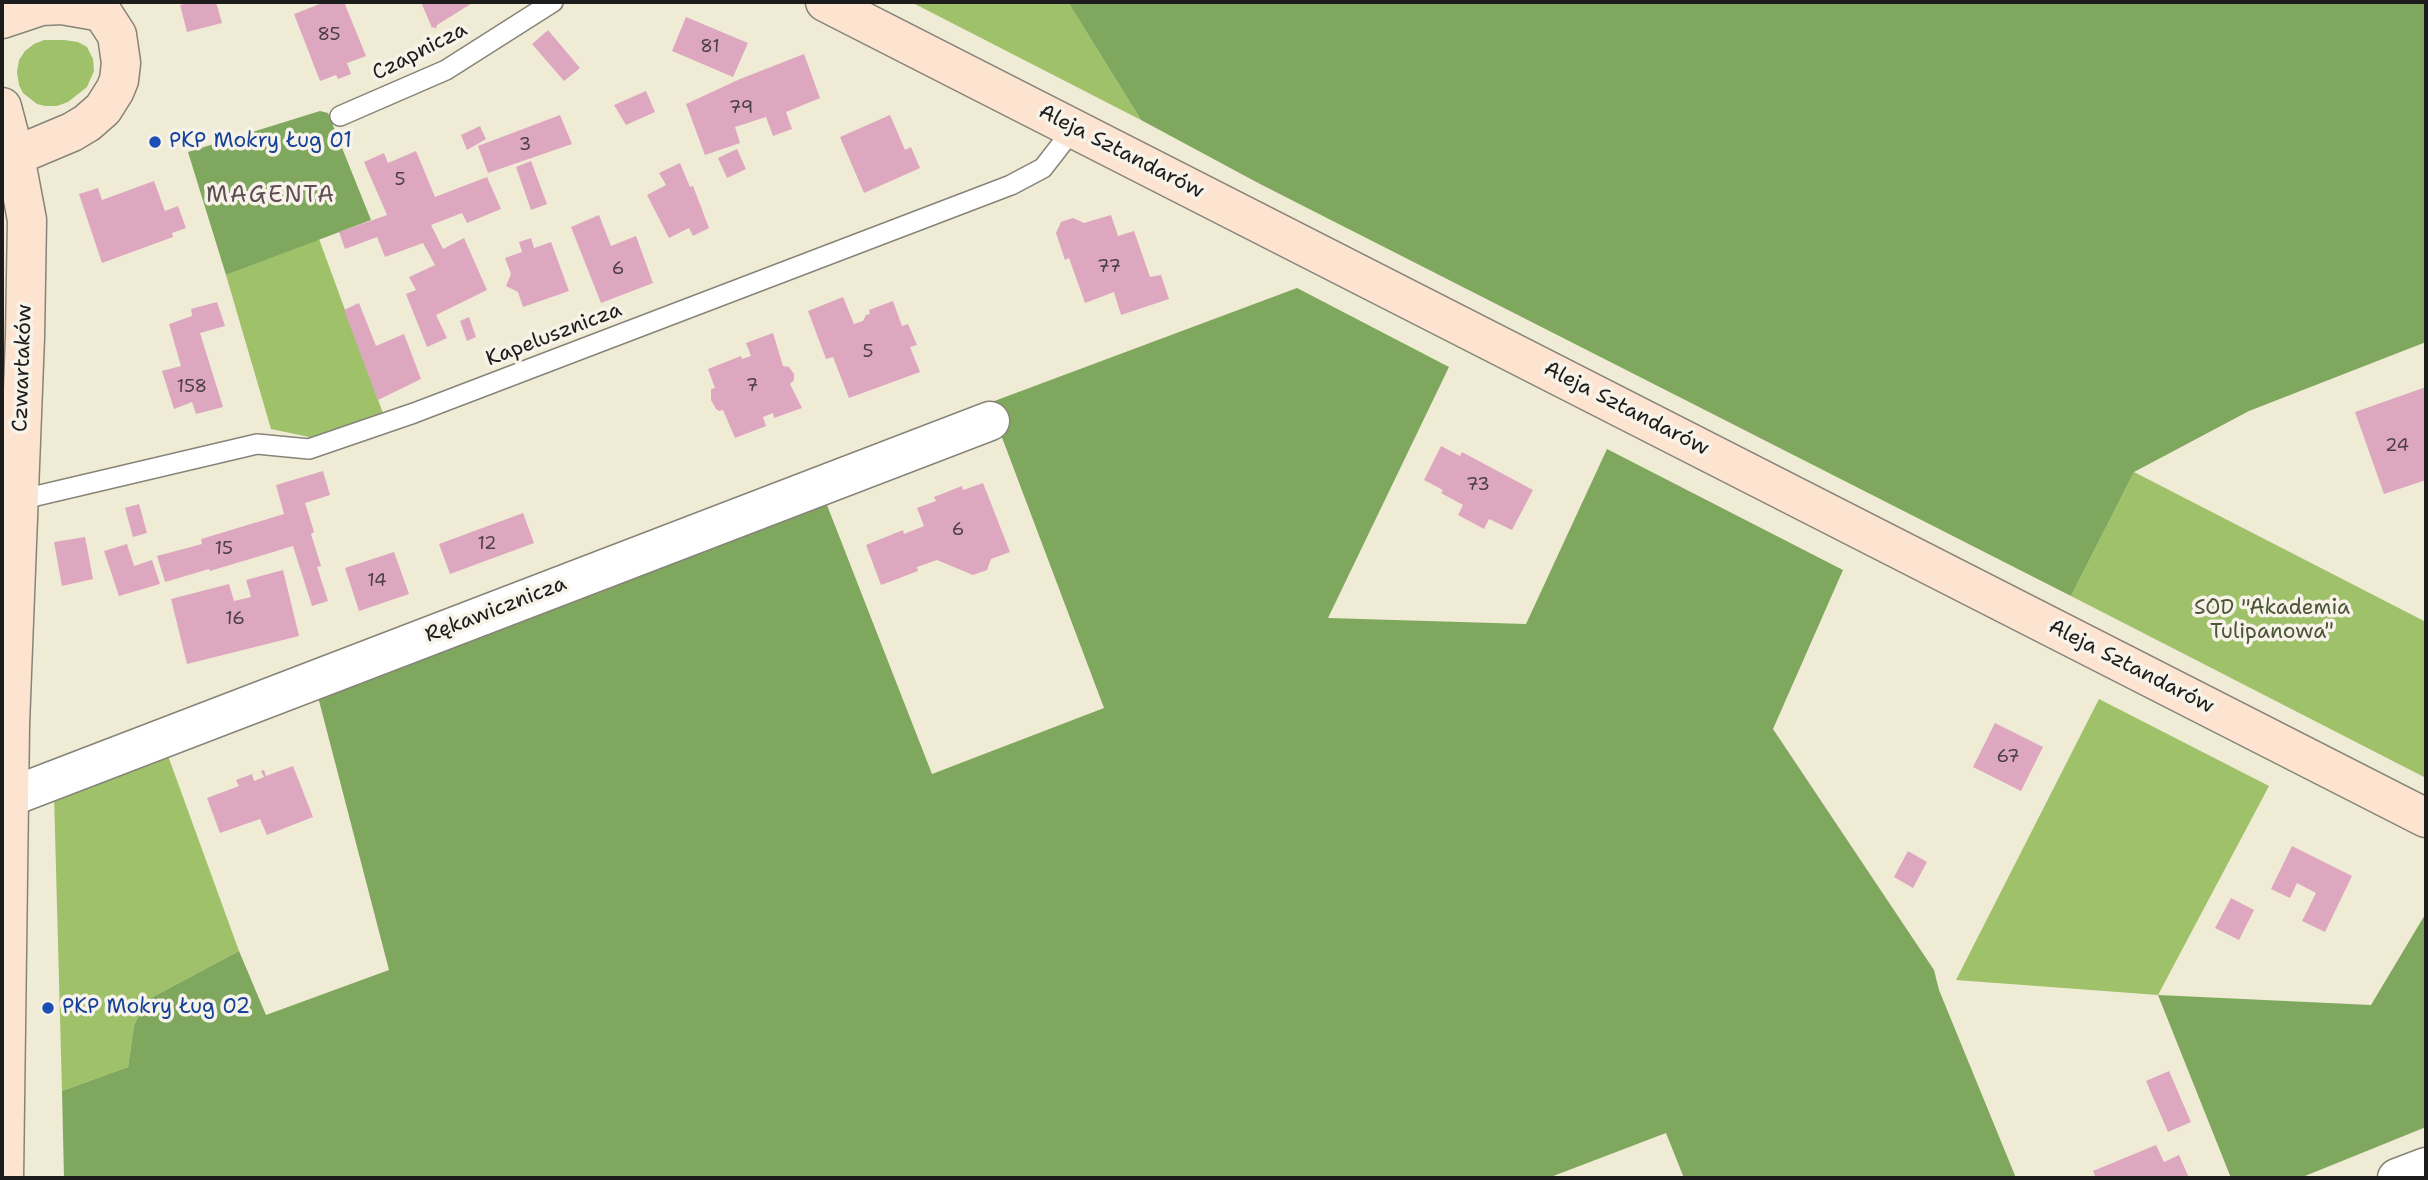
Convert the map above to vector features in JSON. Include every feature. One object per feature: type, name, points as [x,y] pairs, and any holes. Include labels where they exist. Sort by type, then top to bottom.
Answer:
[{"type":"street","name":"Aleja Sztandarów","points":[[825,2],[2426,818]]},
{"type":"street","points":[[2,19],[41,6],[105,7],[117,36],[121,63],[115,90],[103,108],[87,123],[15,156]]},
{"type":"street","name":"Czwartaków","points":[[2,107],[15,156],[27,220],[25,337],[13,522],[5,799],[4,1178]]},
{"type":"street","name":"Rękawicznicza","points":[[5,799],[990,421]]},
{"type":"street","points":[[2397,1178],[2426,1167]]},
{"type":"lane","name":"Czapnicza","points":[[340,116],[446,70],[553,2]]},
{"type":"lane","name":"Kapelusznicza","points":[[13,522],[257,444],[309,449],[414,413],[1012,185],[1043,168],[1074,128]]},
{"type":"green space","points":[[911,2],[1068,2],[1141,120]]},
{"type":"green space","points":[[1068,2],[2426,2],[2426,342],[2249,411],[2134,472],[2071,596],[1260,184],[1141,120]]},
{"type":"green space","points":[[44,40],[78,42],[87,47],[93,59],[94,71],[87,87],[68,102],[57,106],[37,104],[23,93],[19,85],[19,60],[25,51]]},
{"type":"green space","points":[[320,111],[328,113],[371,220],[226,275],[188,152]]},
{"type":"green space","points":[[319,239],[384,416],[314,438],[271,429],[226,275]]},
{"type":"green space","points":[[1297,288],[1449,367],[1328,618],[1526,624],[1607,449],[1843,570],[1773,729],[1934,970],[1939,990],[2016,1178],[1684,1178],[1666,1133],[1548,1178],[64,1178],[62,1091],[128,1067],[134,1025],[147,1000],[239,951],[266,1015],[389,970],[317,693],[825,500],[932,774],[1104,708],[989,403]]},
{"type":"green space","name":"SOD \"Akademia Tulipanowa\"","points":[[2134,472],[2426,622],[2426,778],[2071,596]]},
{"type":"green space","points":[[2099,699],[2269,786],[2158,995],[1956,980]]},
{"type":"green space","points":[[167,753],[239,951],[147,1000],[134,1025],[128,1067],[62,1091],[54,795]]},
{"type":"green space","points":[[2426,913],[2426,1127],[2300,1178],[2231,1178],[2158,995],[2371,1005]]},
{"type":"building","points":[[216,2],[222,23],[187,32],[180,5]]},
{"type":"building","points":[[325,2],[344,2],[366,56],[347,63],[351,74],[338,79],[336,75],[320,81],[294,14]]},
{"type":"building","points":[[421,2],[474,2],[437,25],[436,29],[432,28]]},
{"type":"building","points":[[686,17],[748,43],[733,77],[672,51]]},
{"type":"building","points":[[548,30],[580,68],[564,81],[532,44]]},
{"type":"building","points":[[804,54],[820,98],[786,112],[792,129],[773,136],[766,117],[735,127],[740,143],[705,155],[686,104]]},
{"type":"building","points":[[646,91],[655,112],[626,125],[614,105]]},
{"type":"building","points":[[560,115],[572,144],[488,173],[478,146]]},
{"type":"building","points":[[890,115],[905,150],[911,147],[920,168],[864,193],[840,137]]},
{"type":"building","points":[[480,126],[486,139],[467,150],[461,135]]},
{"type":"building","points":[[737,149],[746,169],[727,178],[718,158]]},
{"type":"building","points":[[416,151],[435,197],[487,177],[501,209],[467,223],[462,213],[431,225],[443,249],[464,238],[487,290],[436,315],[447,338],[427,347],[406,294],[416,290],[409,277],[435,265],[423,243],[385,257],[377,237],[345,249],[339,232],[387,215],[364,162],[384,153],[388,163]]},
{"type":"building","points":[[531,161],[547,204],[531,210],[516,167]]},
{"type":"building","points":[[680,163],[690,187],[693,186],[709,228],[693,236],[689,228],[669,238],[647,195],[666,185],[659,173]]},
{"type":"building","points":[[154,181],[165,211],[178,206],[186,228],[172,233],[173,237],[102,263],[79,194],[98,188],[102,200]]},
{"type":"building","points":[[599,215],[611,246],[636,236],[653,283],[601,303],[571,227]]},
{"type":"building","points":[[1111,215],[1118,236],[1134,231],[1150,277],[1161,275],[1169,299],[1121,315],[1114,292],[1085,303],[1069,258],[1065,260],[1056,233],[1061,222],[1073,218],[1084,223]]},
{"type":"building","points":[[531,238],[534,248],[551,242],[569,291],[523,307],[518,292],[506,286],[511,274],[505,258],[522,252],[519,242]]},
{"type":"building","points":[[843,297],[854,324],[863,321],[866,315],[870,314],[869,310],[893,301],[902,326],[908,324],[917,345],[910,347],[920,372],[849,398],[833,357],[826,359],[808,311]]},
{"type":"building","points":[[217,302],[225,326],[200,333],[223,407],[196,414],[192,402],[174,409],[162,371],[181,366],[169,324],[192,316],[191,309]]},
{"type":"building","points":[[359,303],[376,346],[404,334],[421,379],[378,400],[344,310]]},
{"type":"building","points":[[469,317],[476,337],[467,341],[460,321]]},
{"type":"building","points":[[773,333],[783,366],[789,367],[794,374],[794,380],[790,384],[802,408],[774,418],[773,413],[763,417],[766,426],[735,438],[723,410],[716,409],[711,400],[711,389],[715,388],[708,369],[741,356],[742,359],[751,356],[746,343]]},
{"type":"building","points":[[2426,387],[2426,480],[2384,494],[2355,412]]},
{"type":"building","points":[[1441,446],[1460,456],[1462,452],[1533,490],[1512,530],[1489,519],[1484,529],[1458,515],[1463,505],[1424,480]]},
{"type":"building","points":[[323,471],[330,495],[305,503],[321,566],[317,567],[328,601],[312,606],[293,546],[165,582],[157,556],[202,544],[201,539],[284,514],[276,485]]},
{"type":"building","points":[[983,483],[1010,552],[991,559],[987,570],[973,575],[937,560],[917,567],[918,571],[881,585],[866,545],[903,530],[904,534],[924,526],[917,508],[936,501],[934,497],[962,486],[963,490]]},
{"type":"building","points":[[139,504],[147,533],[133,537],[125,508]]},
{"type":"building","points":[[523,513],[534,543],[450,574],[439,544]]},
{"type":"building","points":[[85,537],[93,579],[62,586],[54,542]]},
{"type":"building","points":[[127,544],[134,566],[152,560],[160,584],[119,596],[104,551]]},
{"type":"building","points":[[394,552],[409,594],[359,611],[345,568]]},
{"type":"building","points":[[283,570],[299,636],[187,664],[171,599],[229,584],[234,601],[251,597],[246,580]]},
{"type":"building","points":[[1995,723],[2043,747],[2021,791],[1973,767]]},
{"type":"building","points":[[293,766],[313,817],[267,835],[260,819],[220,833],[207,798],[239,786],[236,780],[252,774],[254,781],[264,777],[261,771],[264,770],[266,776]]},
{"type":"building","points":[[2292,846],[2352,876],[2325,932],[2302,921],[2316,893],[2297,883],[2290,898],[2271,889]]},
{"type":"building","points":[[1908,851],[1927,862],[1913,888],[1894,877]]},
{"type":"building","points":[[2231,898],[2254,910],[2239,940],[2215,928]]},
{"type":"building","points":[[2169,1071],[2191,1122],[2168,1132],[2146,1081]]},
{"type":"building","points":[[2156,1145],[2164,1162],[2179,1155],[2189,1178],[2096,1178],[2093,1171]]},
{"type":"place","name":"PKP Mokry Ług 01","points":[[155,142]]},
{"type":"place","name":"PKP Mokry Ług 02","points":[[48,1008]]},
{"type":"district","name":"MAGENTA","points":[[271,196]]}]
